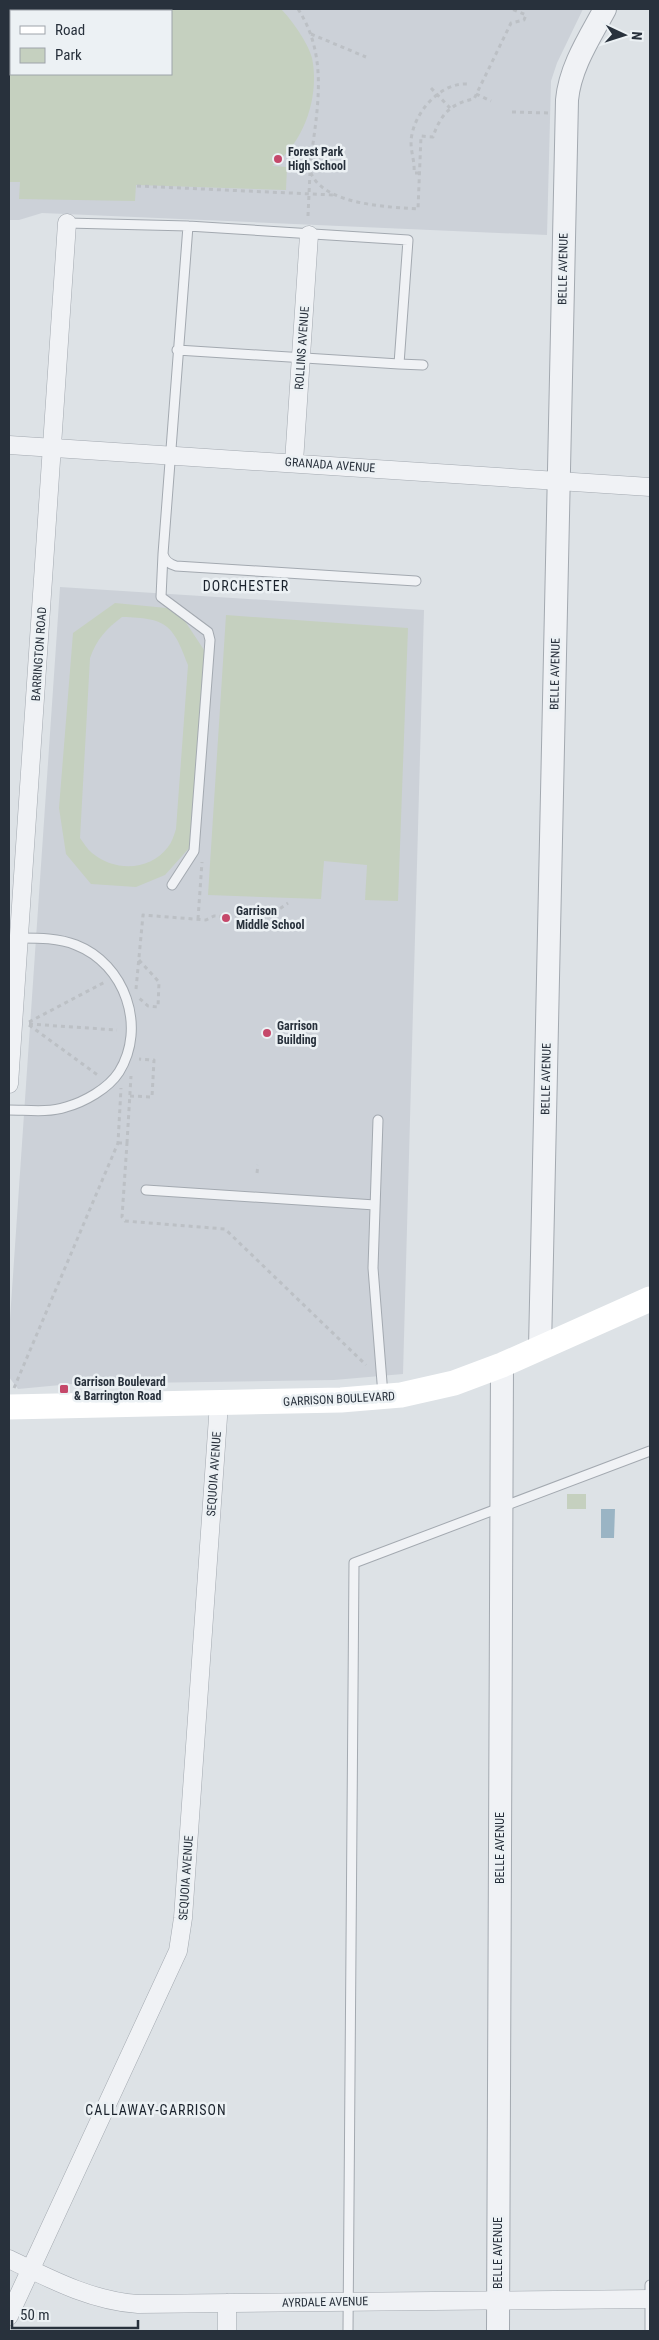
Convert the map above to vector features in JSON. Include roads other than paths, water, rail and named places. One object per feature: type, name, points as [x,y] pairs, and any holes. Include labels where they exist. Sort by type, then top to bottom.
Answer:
[{"type":"main road","name":"GARRISON BOULEVARD","points":[[11,1398],[218,1404],[383,1397],[415,1393],[454,1384],[502,1365],[650,1299]]},
{"type":"street","name":"BELLE AVENUE","points":[[540,1348],[568,84],[605,9]]},
{"type":"street","name":"BARRINGTON ROAD","points":[[9,1084],[14,937],[53,448],[67,223]]},
{"type":"street","name":"ROLLINS AVENUE","points":[[294,462],[309,234]]},
{"type":"street","name":"GRANADA AVENUE","points":[[9,445],[650,486]]},
{"type":"street","name":"BELLE AVENUE","points":[[498,2331],[502,1365]]},
{"type":"street","name":"SEQUOIA AVENUE","points":[[9,2316],[173,1963],[181,1937],[218,1404]]},
{"type":"street","name":"AYRDALE AVENUE","points":[[9,2260],[107,2301],[138,2304],[650,2299]]},
{"type":"street","points":[[227,2303],[227,2331]]},
{"type":"lane","points":[[67,223],[188,226],[408,240],[399,364]]},
{"type":"lane","points":[[172,885],[194,851],[210,640],[208,632],[161,597],[177,350],[188,226]]},
{"type":"lane","points":[[177,350],[422,365]]},
{"type":"lane","points":[[163,554],[170,564],[176,566],[416,581]]},
{"type":"lane","points":[[9,1110],[64,1108],[82,1101],[102,1089],[118,1073],[128,1053],[130,1029],[130,1010],[124,988],[112,970],[94,955],[77,945],[56,939],[14,937]]},
{"type":"lane","points":[[378,1120],[373,1268],[383,1397]]},
{"type":"lane","points":[[146,1190],[375,1205]]},
{"type":"lane","points":[[348,2331],[354,1563],[650,1450]]},
{"type":"lane","points":[[650,2285],[650,2331]]},
{"type":"water","points":[[601,1509],[615,1509],[614,1538],[601,1538]]},
{"type":"place","name":"Forest Park High School","points":[[278,159]]},
{"type":"place","name":"Garrison Middle School","points":[[226,918]]},
{"type":"place","name":"Garrison Building","points":[[267,1033]]},
{"type":"place","name":"Garrison Boulevard & Barrington Road","points":[[64,1389]]},
{"type":"district","name":"DORCHESTER","points":[[246,586]]},
{"type":"district","name":"CALLAWAY-GARRISON","points":[[156,2110]]}]
